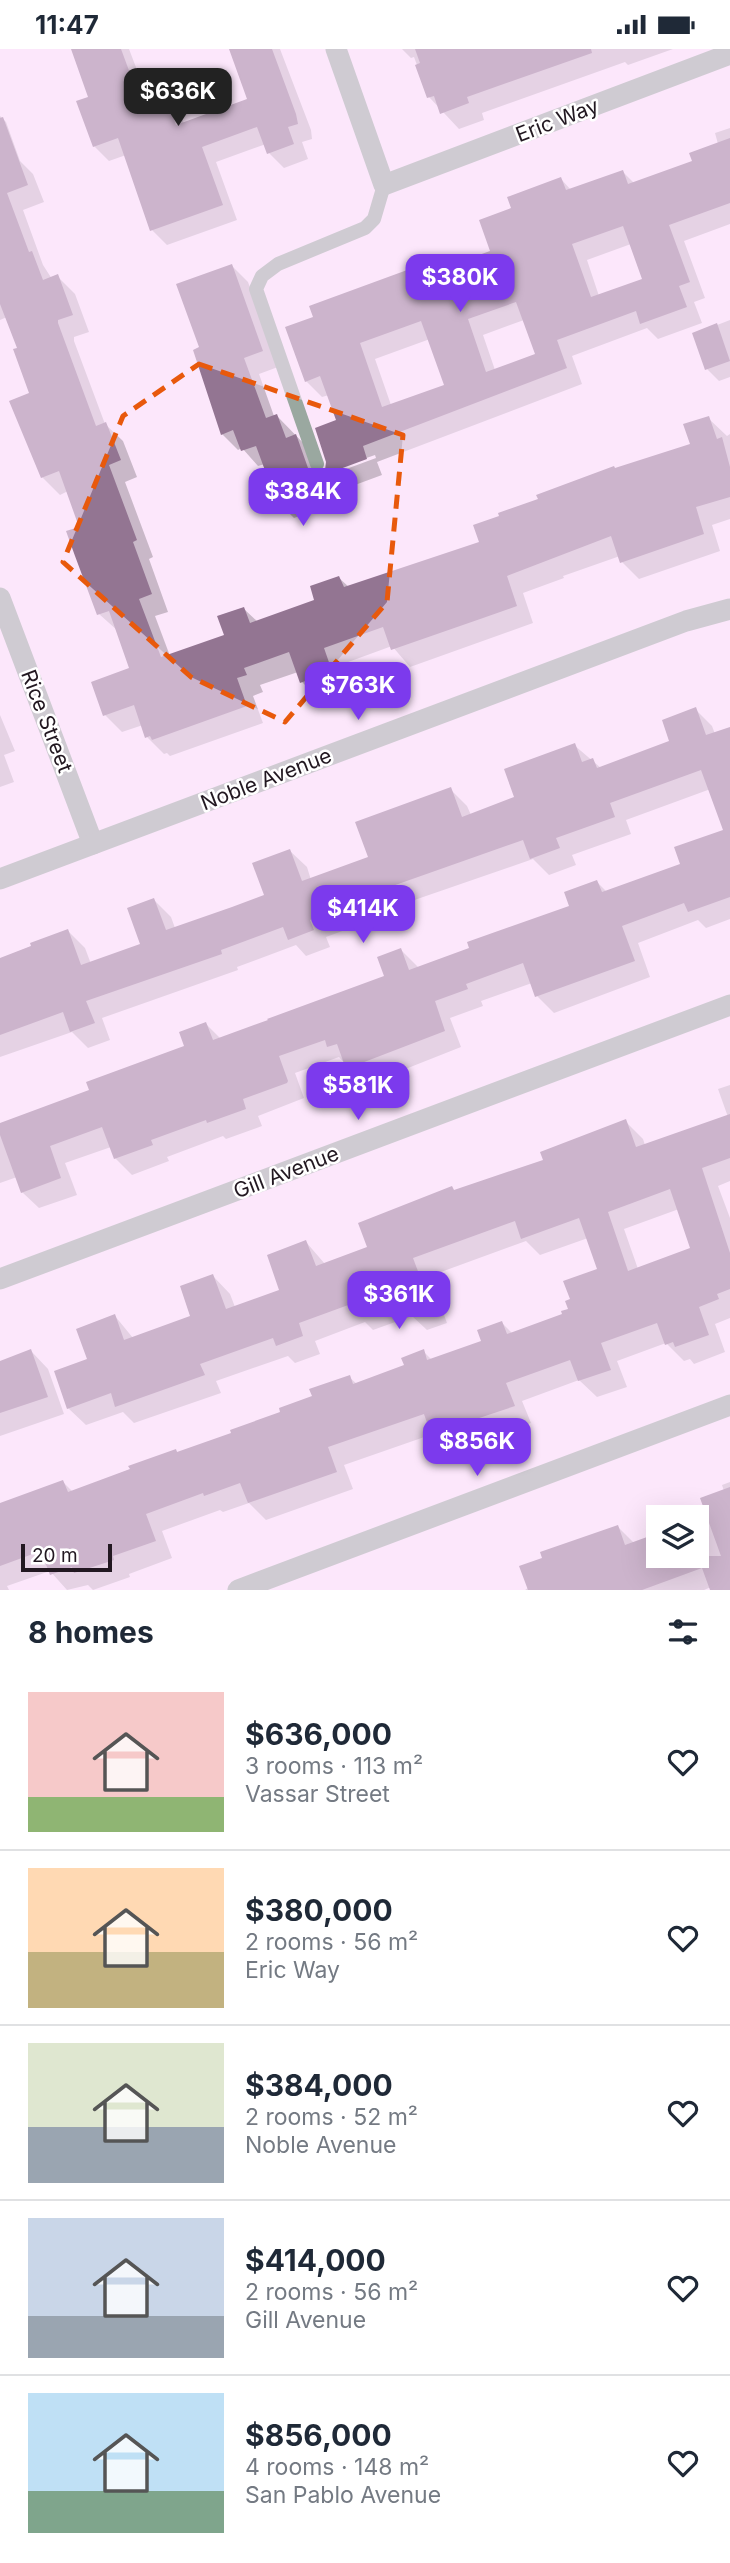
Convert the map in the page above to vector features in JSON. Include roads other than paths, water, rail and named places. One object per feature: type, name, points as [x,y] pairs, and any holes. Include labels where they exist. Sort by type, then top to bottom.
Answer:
[{"type":"street","points":[[336,49],[384,185]]},
{"type":"street","name":"Eric Way","points":[[384,185],[730,54]]},
{"type":"street","name":"Rice Street","points":[[0,598],[93,844]]},
{"type":"street","name":"Noble Avenue","points":[[0,879],[685,621],[730,609]]},
{"type":"street","name":"Gill Avenue","points":[[0,1279],[730,1005]]},
{"type":"street","points":[[238,1590],[730,1405]]},
{"type":"lane","points":[[317,464],[256,289],[262,275],[278,264],[365,228],[374,219],[384,185]]}]
